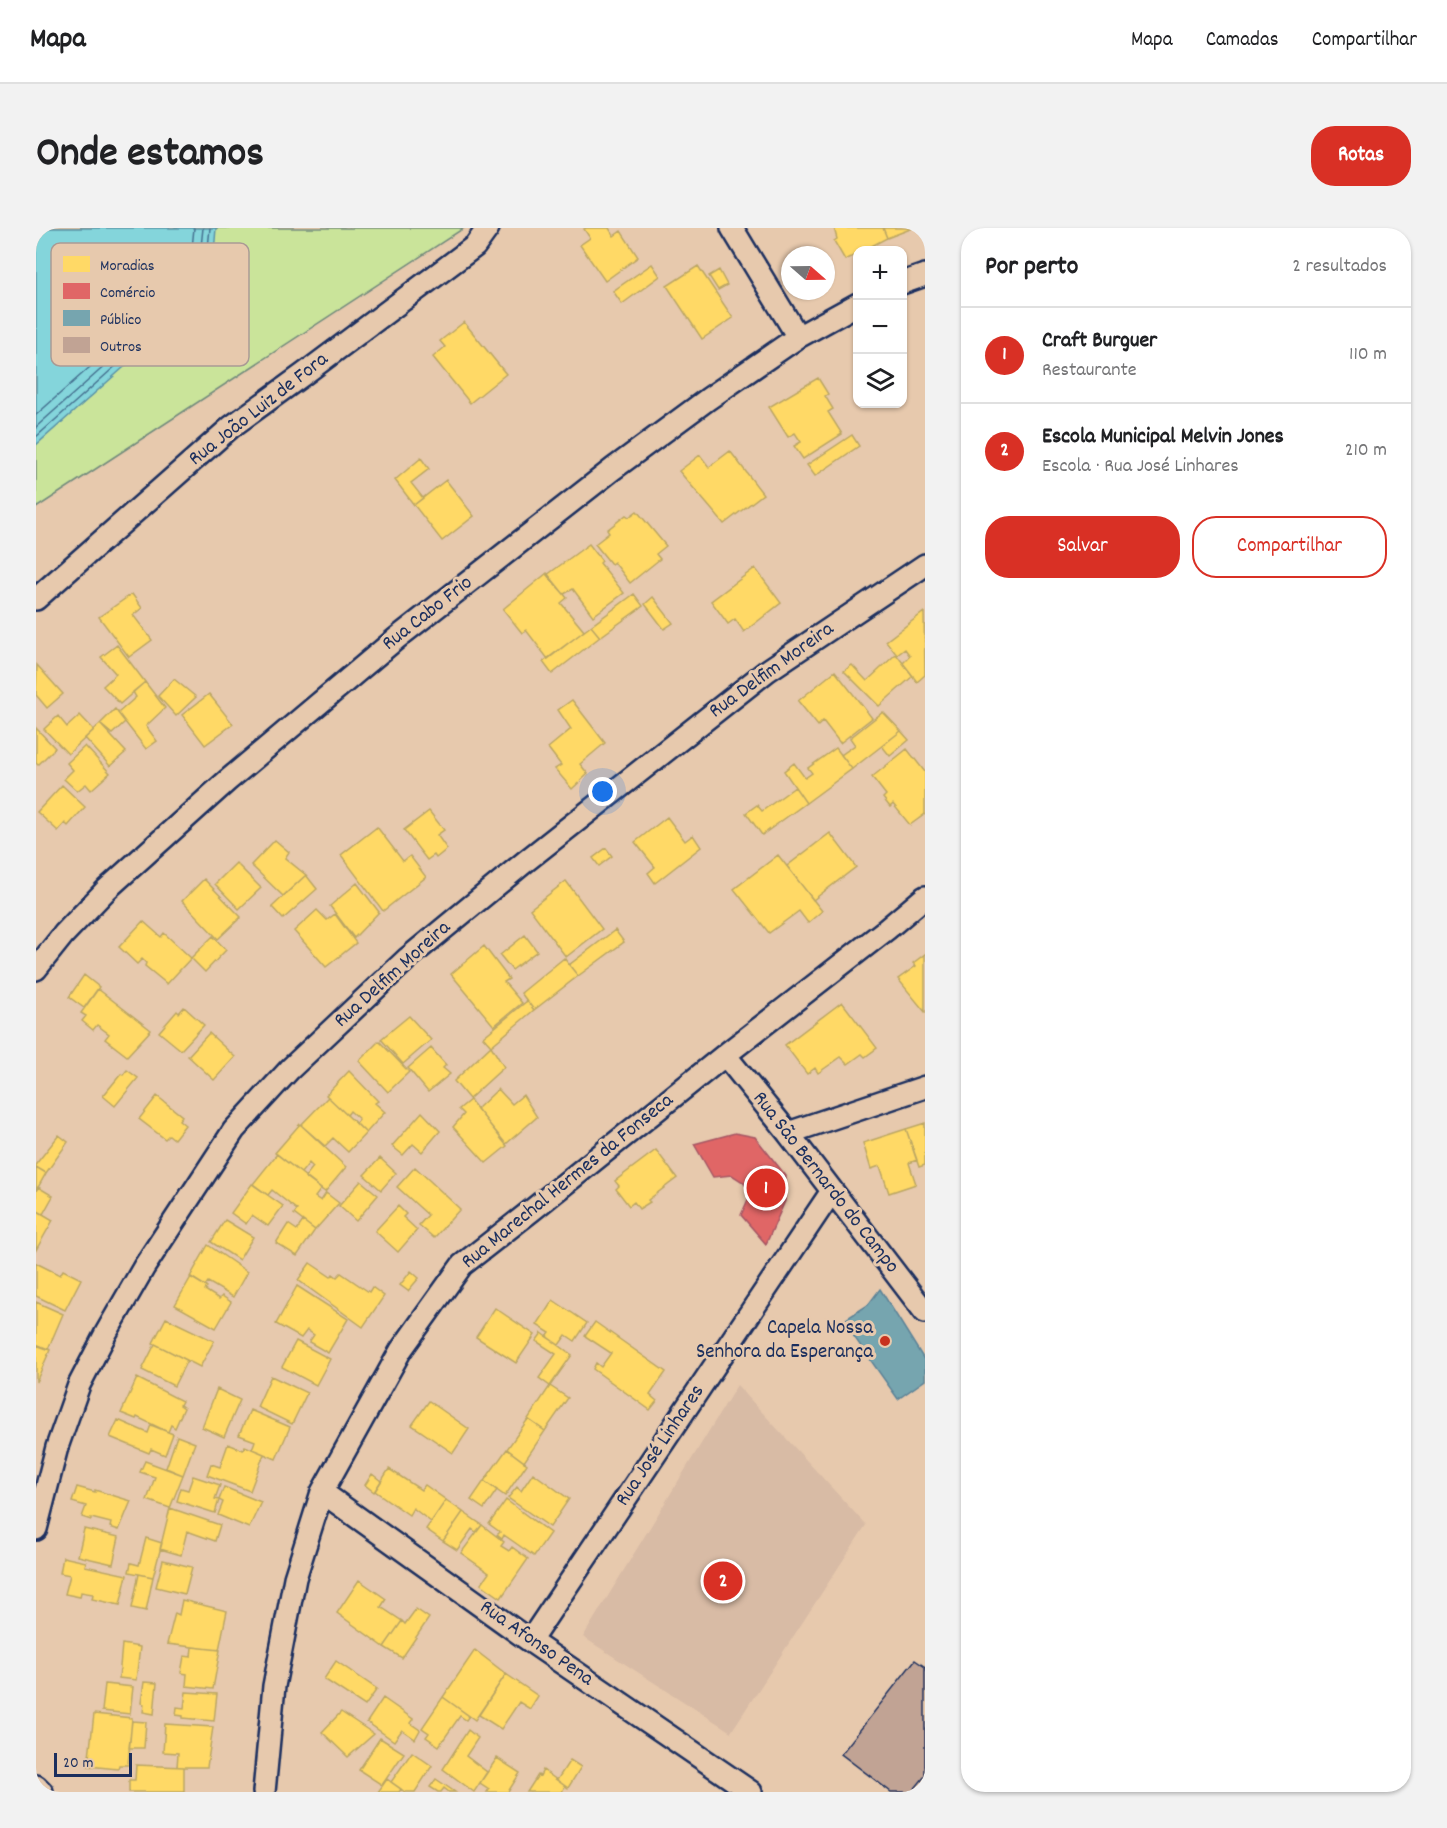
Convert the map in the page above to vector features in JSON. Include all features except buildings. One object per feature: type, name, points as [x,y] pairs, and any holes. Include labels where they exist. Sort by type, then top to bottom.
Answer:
[{"type":"street","name":"Rua João Luiz de Fora","points":[[36,599],[231,427],[475,246],[488,228]]},
{"type":"street","points":[[475,246],[501,228]]},
{"type":"street","points":[[732,228],[798,337]]},
{"type":"street","points":[[907,282],[925,275]]},
{"type":"street","name":"Rua Cabo Frio","points":[[36,969],[64,934],[107,889],[227,781],[397,638],[708,399],[798,337],[853,307]]},
{"type":"street","name":"Rua Delfim Moreira","points":[[36,1529],[57,1447],[79,1385],[106,1333],[151,1257],[234,1130],[290,1069],[408,958],[526,861],[767,671],[925,565]]},
{"type":"street","name":"Rua Marechal Hermes da Fonseca","points":[[264,1792],[274,1686],[295,1578],[322,1492],[401,1350],[462,1265],[925,897]]},
{"type":"street","name":"Rua São Bernardo do Campo","points":[[725,1055],[788,1133],[925,1312]]},
{"type":"street","points":[[788,1133],[925,1087]]},
{"type":"street","name":"Rua José Linhares","points":[[530,1641],[832,1191]]},
{"type":"street","name":"Rua Afonso Pena","points":[[322,1492],[530,1641],[751,1792]]},
{"type":"street","points":[[36,1786],[42,1792]]},
{"type":"shaded area","points":[[737,1385],[866,1525],[731,1732],[583,1637]]},
{"type":"green space","points":[[36,228],[464,228],[36,508]]},
{"type":"water","points":[[36,228],[216,228],[215,243],[51,243],[51,366],[125,366],[36,445]]},
{"type":"place","name":"Craft Burguer","points":[[766,1188]]},
{"type":"place","name":"Capela Nossa Senhora da Esperança","points":[[885,1341]]},
{"type":"place","name":"Escola Municipal Melvin Jones","points":[[723,1581]]}]
